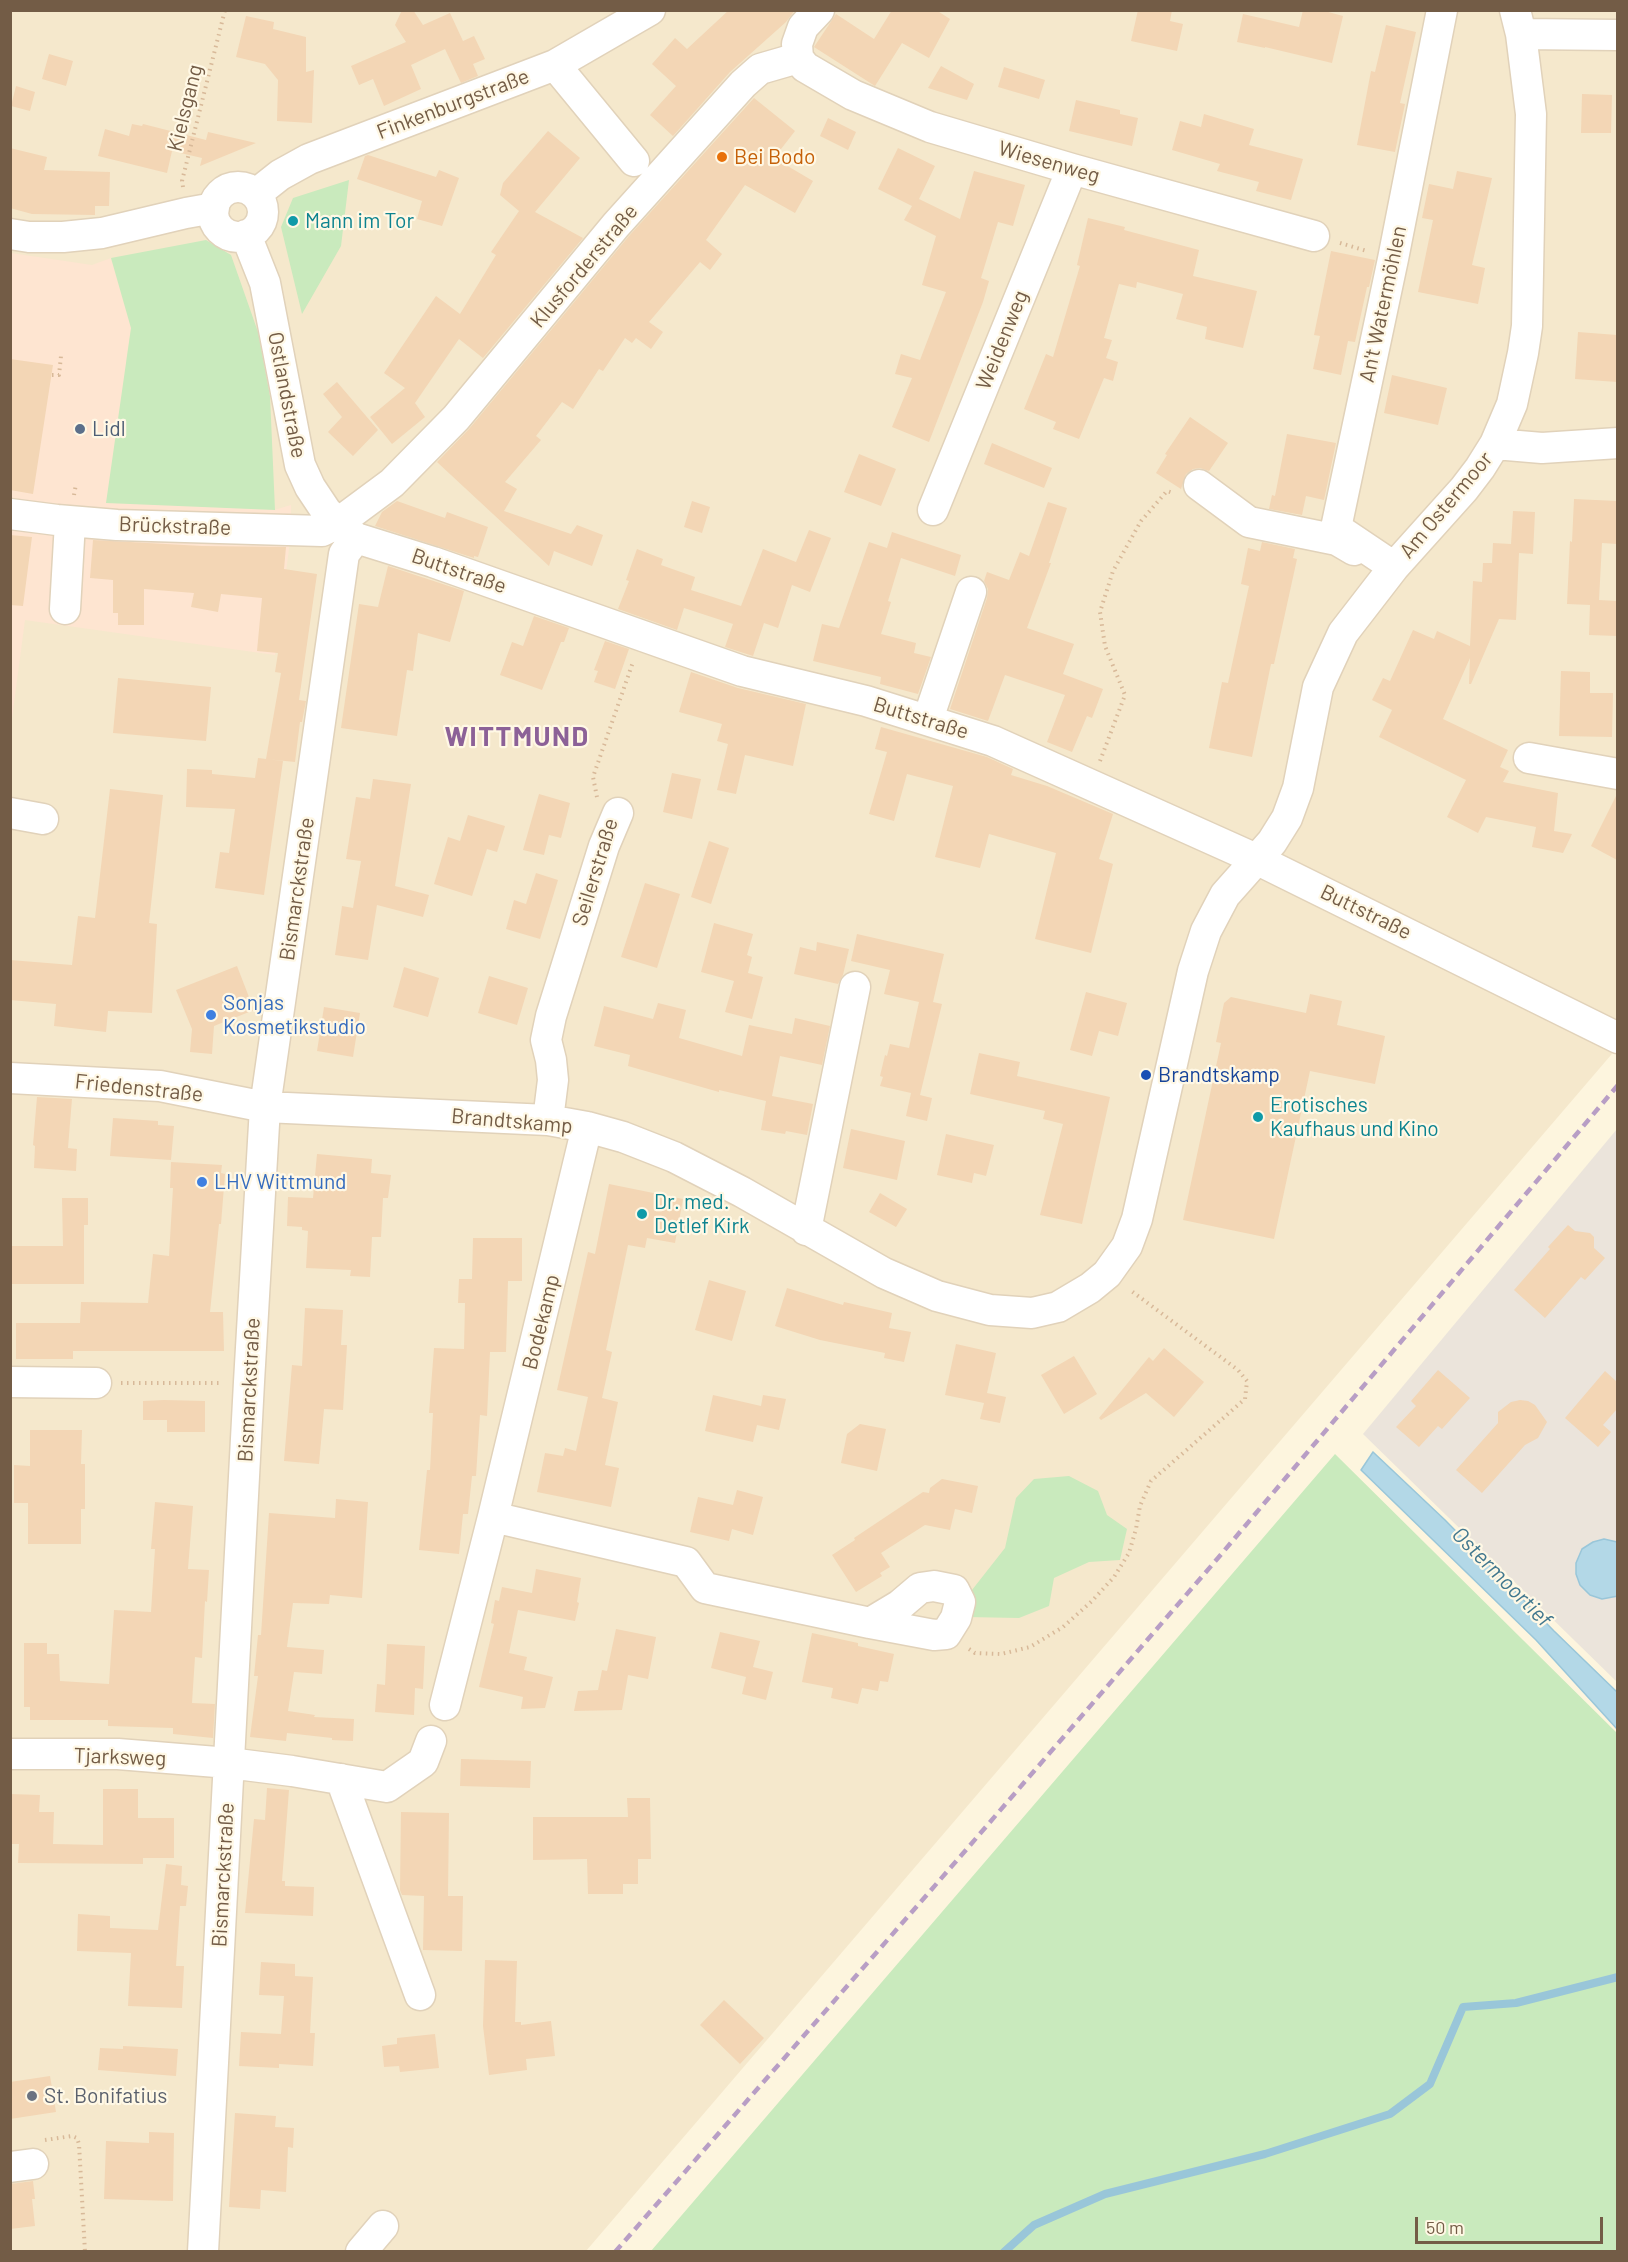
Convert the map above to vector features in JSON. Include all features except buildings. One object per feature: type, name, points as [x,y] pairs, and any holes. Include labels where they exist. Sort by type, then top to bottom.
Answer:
[{"type":"street","name":"Finkenburgstraße","points":[[256,194],[280,175],[309,159],[555,65],[650,10]]},
{"type":"street","points":[[798,58],[797,44],[803,27],[819,10]]},
{"type":"street","name":"An't Watermöhlen","points":[[1392,570],[1336,528],[1394,259],[1442,10]]},
{"type":"street","points":[[1518,22],[1617,35]]},
{"type":"street","name":"Am Ostermoor","points":[[1256,859],[1272,842],[1287,818],[1298,788],[1318,687],[1343,633],[1392,570],[1464,489],[1496,444],[1512,404],[1527,326],[1531,114],[1518,22]]},
{"type":"street","name":"Wiesenweg","points":[[798,58],[805,67],[821,78],[852,95],[930,127],[1314,236]]},
{"type":"street","name":"Klusforderstraße","points":[[347,530],[456,418],[616,225],[743,84],[760,69],[798,58]]},
{"type":"street","points":[[555,65],[634,161]]},
{"type":"street","name":"Weidenweg","points":[[933,510],[1072,169]]},
{"type":"street","points":[[10,234],[29,237],[63,237],[102,233],[200,210],[227,189],[235,187],[247,188],[256,194],[262,203],[262,216],[255,231],[246,236],[230,235],[222,231],[200,210]]},
{"type":"street","name":"Ostlandstraße","points":[[246,236],[265,283],[300,465],[310,487],[326,510],[347,530]]},
{"type":"street","points":[[1496,444],[1542,448],[1617,443]]},
{"type":"street","points":[[1199,485],[1249,522],[1337,540],[1392,570]]},
{"type":"street","name":"Brückstraße","points":[[10,514],[70,522],[347,530]]},
{"type":"street","points":[[64,609],[70,522]]},
{"type":"street","name":"Buttstraße","points":[[347,530],[742,671],[866,701],[993,741],[1256,859],[1617,1038]]},
{"type":"street","name":"Bismarckstraße","points":[[203,2252],[249,1382],[266,1107],[347,530]]},
{"type":"street","points":[[928,719],[971,592]]},
{"type":"street","points":[[1529,758],[1617,774]]},
{"type":"street","points":[[10,813],[43,819]]},
{"type":"street","name":"Seilerstraße","points":[[548,1120],[553,1080],[546,1040],[551,1016],[604,846],[618,813]]},
{"type":"street","name":"Brandtskamp","points":[[266,1107],[548,1120],[587,1127],[623,1137],[674,1157],[742,1192],[884,1273],[937,1296],[990,1310],[1032,1313],[1058,1307],[1090,1288],[1107,1274],[1127,1246],[1137,1219],[1192,971],[1206,931],[1225,895],[1256,859]]},
{"type":"street","points":[[806,1230],[855,987]]},
{"type":"street","name":"Friedenstraße","points":[[10,1078],[160,1086],[266,1107]]},
{"type":"street","name":"Bodekamp","points":[[445,1705],[587,1127]]},
{"type":"street","points":[[10,1382],[96,1383]]},
{"type":"street","points":[[493,1517],[686,1562],[705,1588],[870,1623],[934,1635],[946,1634],[956,1618],[960,1602],[954,1590],[934,1586],[920,1588],[900,1605],[870,1623]]},
{"type":"street","name":"Tjarksweg","points":[[10,1754],[118,1755],[229,1763],[387,1787],[420,1765],[431,1741]]},
{"type":"street","points":[[341,1779],[420,1995]]},
{"type":"street","points":[[361,2252],[383,2226]]},
{"type":"path","name":"Kielsgang","points":[[200,210],[182,181],[225,10]]},
{"type":"path","points":[[1314,236],[1394,259]]},
{"type":"path","points":[[51,375],[59,375],[61,356]]},
{"type":"path","points":[[1091,784],[1125,695],[1105,646],[1100,612],[1113,571],[1141,521],[1167,491],[1183,495],[1199,485]]},
{"type":"path","name":"Seilerstraße","points":[[618,813],[596,796],[593,777],[642,636]]},
{"type":"path","points":[[946,1634],[975,1653],[1001,1654],[1030,1647],[1063,1627],[1114,1577],[1129,1553],[1140,1506],[1151,1481],[1245,1399],[1247,1381],[1238,1370],[1107,1274]]},
{"type":"path","points":[[96,1383],[249,1382]]},
{"type":"path","points":[[77,2138],[85,2252]]},
{"type":"shaded area","points":[[11,11],[1617,11],[1617,1048],[586,2251],[11,2252]]},
{"type":"shaded area","points":[[11,253],[92,265],[111,258],[131,328],[126,361],[274,510],[291,505],[291,534],[275,655],[25,620],[11,726]]},
{"type":"shaded area","points":[[1617,1129],[1617,1682],[1363,1434]]},
{"type":"green space","points":[[349,180],[341,246],[302,314],[281,227],[293,198]]},
{"type":"green space","points":[[206,240],[231,255],[258,332],[270,396],[275,510],[106,503],[131,328],[111,258]]},
{"type":"green space","points":[[1335,1454],[1617,1733],[1617,2251],[651,2251]]},
{"type":"green space","points":[[1069,1476],[1098,1491],[1107,1515],[1127,1529],[1120,1560],[1089,1562],[1054,1578],[1049,1606],[1019,1618],[966,1617],[972,1590],[1005,1548],[1016,1498],[1034,1479]]},
{"type":"water","points":[[1373,1452],[1445,1520],[1617,1692],[1617,1729],[1536,1640],[1361,1470]]},
{"type":"water","points":[[1604,1539],[1617,1542],[1618,1596],[1602,1599],[1590,1595],[1580,1585],[1576,1574],[1576,1563],[1582,1549],[1593,1542]]},
{"type":"waterway","points":[[1004,2252],[1034,2225],[1105,2194],[1265,2154],[1390,2114],[1430,2084],[1463,2007],[1516,2003],[1618,1977]]},
{"type":"railway","points":[[615,2252],[1218,1558],[1618,1085]]},
{"type":"place","name":"Bei Bodo","points":[[722,157]]},
{"type":"place","name":"Mann im Tor","points":[[293,221]]},
{"type":"place","name":"Lidl","points":[[80,429]]},
{"type":"place","name":"Sonjas Kosmetikstudio","points":[[211,1015]]},
{"type":"place","name":"Brandtskamp","points":[[1146,1075]]},
{"type":"place","name":"Erotisches Kaufhaus und Kino","points":[[1258,1117]]},
{"type":"place","name":"LHV Wittmund","points":[[202,1182]]},
{"type":"place","name":"Dr. med. Detlef Kirk","points":[[642,1214]]},
{"type":"place","name":"St. Bonifatius","points":[[32,2096]]},
{"type":"district","name":"WITTMUND","points":[[517,737]]},
{"type":"water label","name":"Ostermoortief","points":[[1502,1577]]}]
